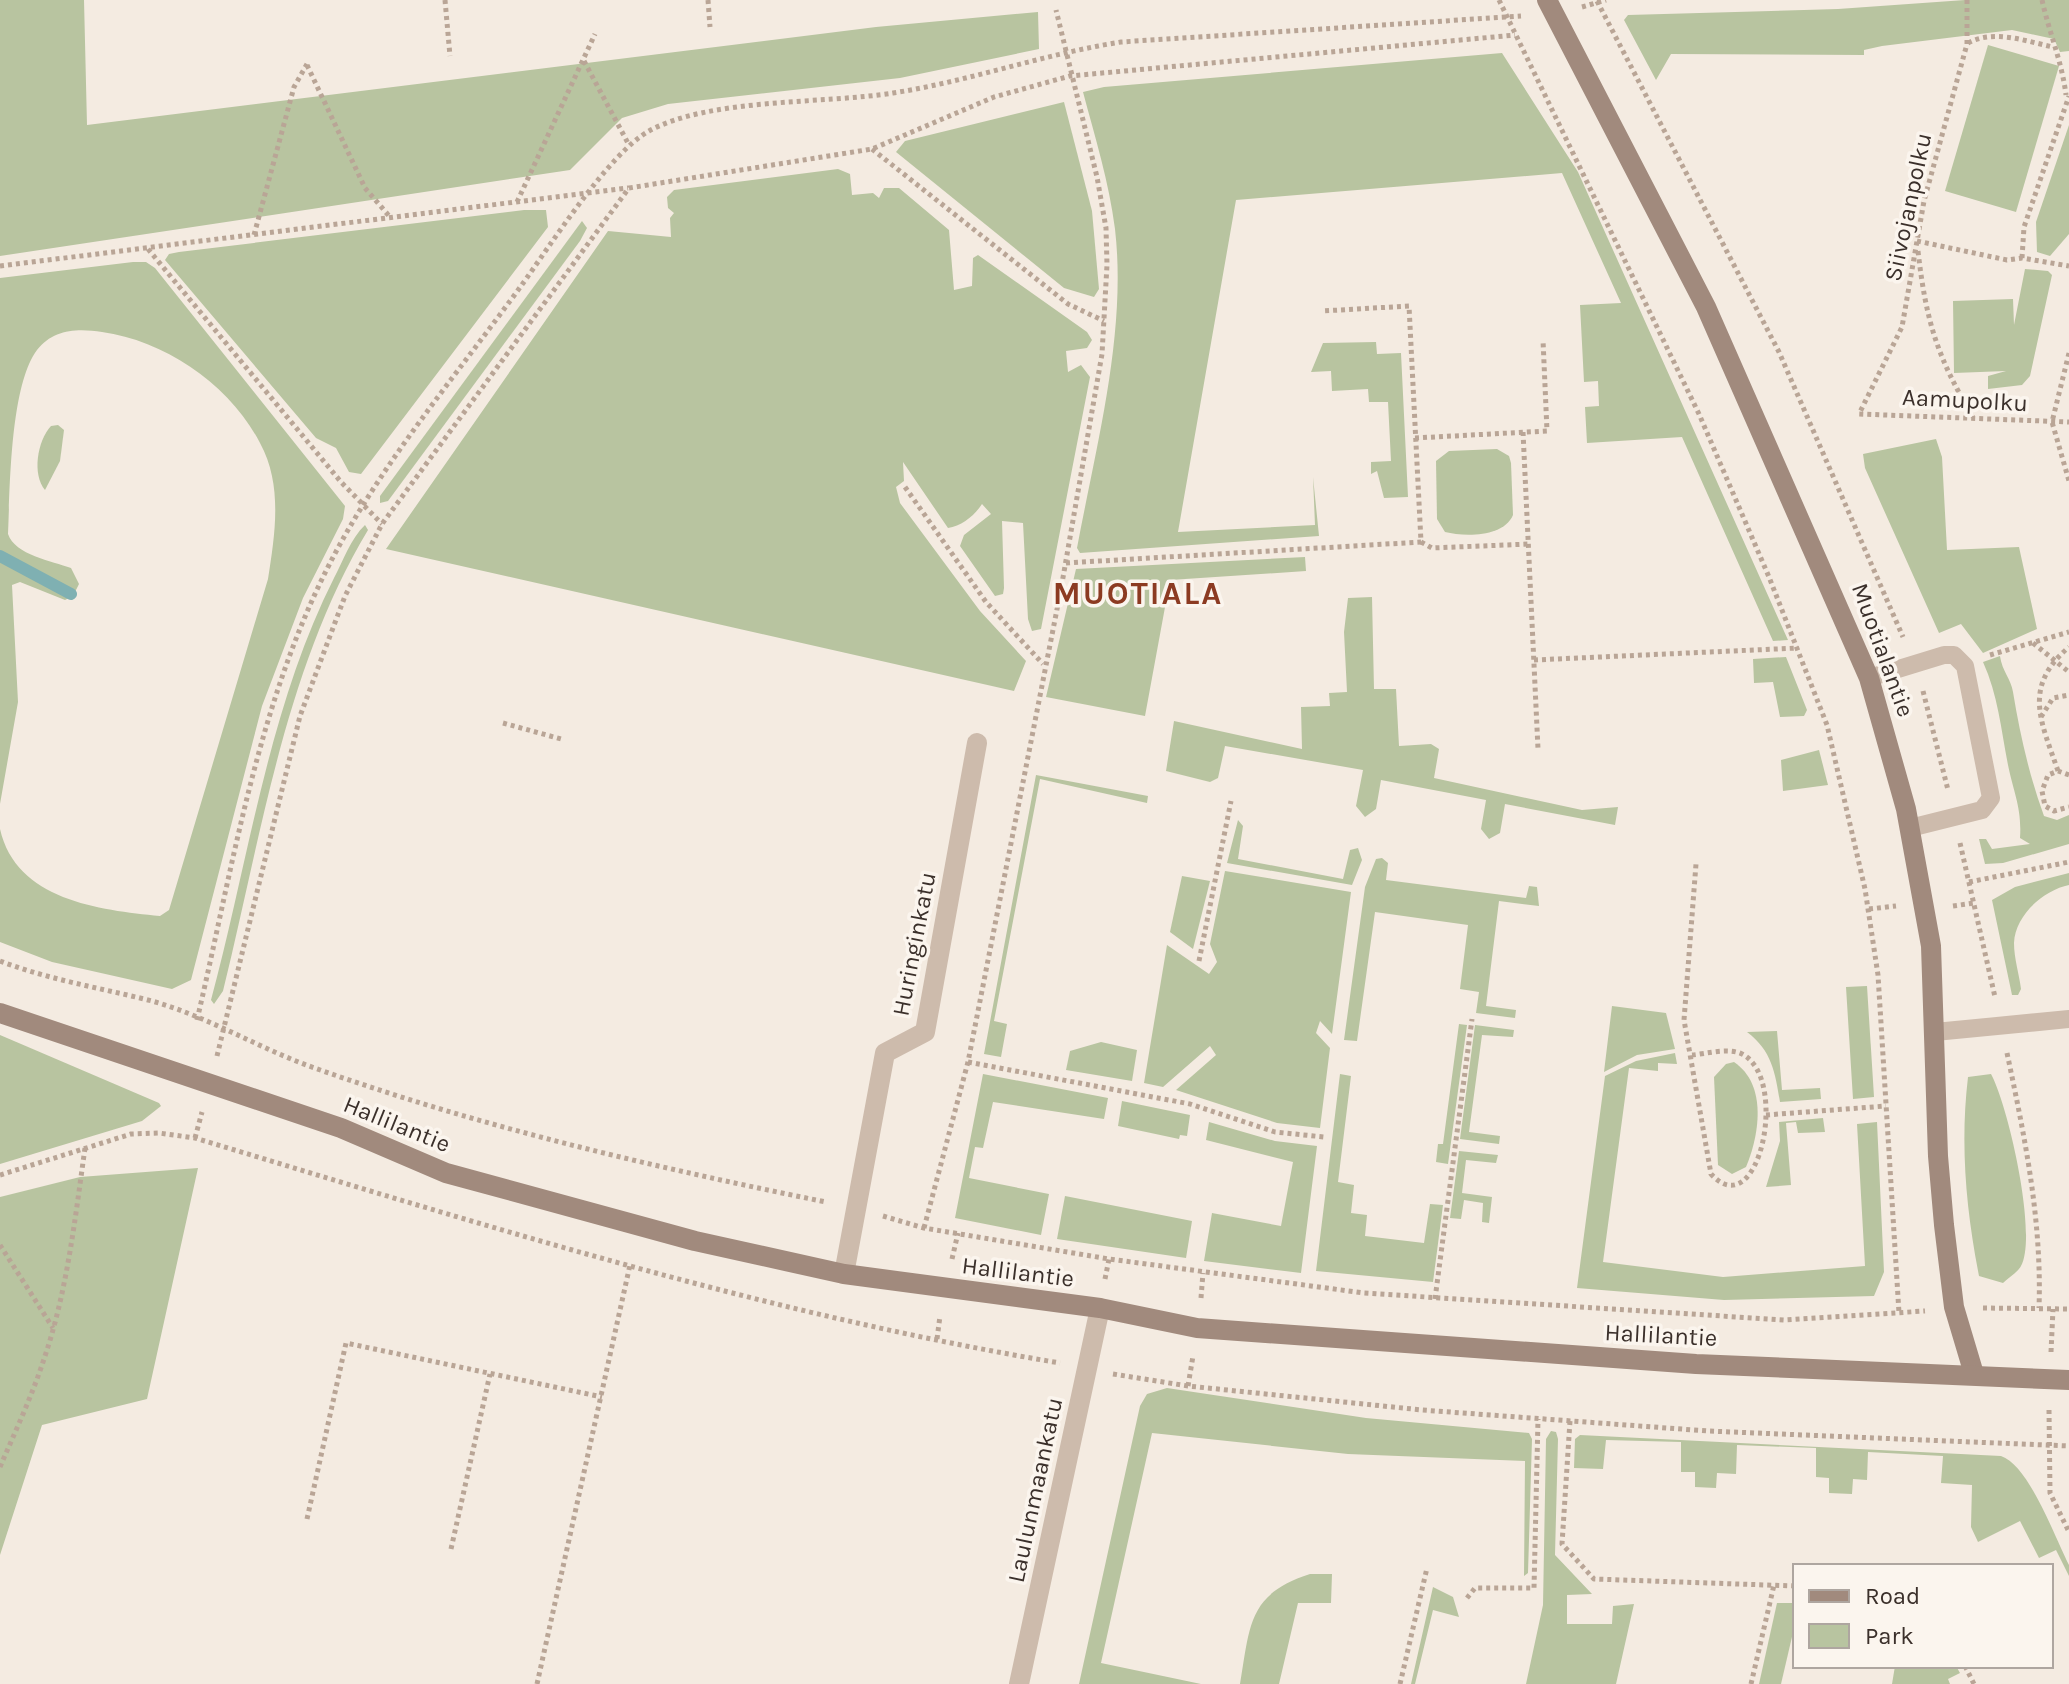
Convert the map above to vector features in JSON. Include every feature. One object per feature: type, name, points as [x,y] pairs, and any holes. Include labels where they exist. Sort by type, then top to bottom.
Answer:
[{"type":"main road","name":"Muotialantie","points":[[1547,0],[1706,307],[1839,601],[1869,678],[1910,828],[1931,946],[1938,1156],[1944,1225],[1954,1307],[1974,1374]]},
{"type":"main road","name":"Hallilantie","points":[[10,1017],[341,1128],[446,1173],[695,1241],[844,1274],[1100,1308],[1197,1328],[1696,1364],[2059,1379]]},
{"type":"street","name":"Huringinkatu","points":[[844,1274],[885,1053],[925,1032],[977,743]]},
{"type":"street","name":"Laulunmaankatu","points":[[1019,1684],[1100,1308]]},
{"type":"lane","points":[[1869,678],[1944,655],[1962,659],[1991,798],[1982,810],[1910,828]]},
{"type":"lane","points":[[1935,1032],[2069,1019]]},
{"type":"path","points":[[445,0],[450,56]]},
{"type":"path","points":[[708,0],[710,27]]},
{"type":"path","points":[[0,961],[28,972],[153,1002],[309,1066],[459,1113],[714,1180],[857,1208],[924,1228],[1174,1269],[1435,1299],[1784,1320],[1899,1313],[1878,975],[1865,889],[1835,752],[1798,648],[1741,510],[1654,318],[1499,0]]},
{"type":"path","points":[[1599,3],[1606,0]]},
{"type":"path","name":"Siivojanpolku","points":[[1859,414],[1902,327],[1924,201],[1967,44],[1967,0]]},
{"type":"path","points":[[2022,258],[2024,227],[2068,96],[2062,64],[2053,47],[2042,0]]},
{"type":"path","points":[[924,1228],[968,1062],[1066,563],[1100,367],[1107,265],[1104,217],[1056,10]]},
{"type":"path","points":[[197,1020],[278,688],[327,568],[364,505],[590,193],[629,145],[645,133],[690,114],[893,93],[1064,51],[1121,42],[1507,18]]},
{"type":"path","points":[[517,202],[595,34]]},
{"type":"path","points":[[0,266],[629,188],[872,149],[994,97],[1070,76],[1515,35]]},
{"type":"path","points":[[1967,44],[1980,37],[2004,36],[2053,47]]},
{"type":"path","points":[[583,60],[629,145]]},
{"type":"path","points":[[254,235],[294,87],[307,64],[365,188],[390,218]]},
{"type":"path","points":[[872,149],[1068,304],[1104,321]]},
{"type":"path","points":[[224,1031],[300,716],[345,596],[382,524],[629,188]]},
{"type":"path","points":[[1973,418],[1947,372],[1930,331],[1917,241],[2007,260],[2022,258],[2069,266]]},
{"type":"path","points":[[147,248],[341,482],[382,524]]},
{"type":"path","points":[[1322,311],[1409,306],[1421,542]]},
{"type":"path","points":[[1415,438],[1547,431],[1543,340]]},
{"type":"path","points":[[2069,353],[2052,422],[2069,481]]},
{"type":"path","name":"Aamupolku","points":[[1859,414],[2069,422]]},
{"type":"path","points":[[1523,432],[1538,749]]},
{"type":"path","points":[[905,487],[986,602],[1044,665]]},
{"type":"path","points":[[1066,563],[1421,542],[1432,548],[1529,544]]},
{"type":"path","points":[[1962,659],[2069,632]]},
{"type":"path","points":[[2032,643],[2056,658],[2069,672]]},
{"type":"path","points":[[2058,771],[2041,718],[2040,683],[2056,658],[2069,647]]},
{"type":"path","points":[[1534,660],[1798,648]]},
{"type":"path","points":[[2041,718],[2053,698],[2069,695]]},
{"type":"path","points":[[503,723],[561,739]]},
{"type":"path","points":[[2069,775],[2058,771],[2048,775],[2043,783],[2042,800],[2054,811],[2069,807]]},
{"type":"path","points":[[1199,961],[1231,801]]},
{"type":"path","points":[[1969,882],[2069,862]]},
{"type":"path","points":[[1692,1055],[1735,1051],[1745,1055],[1759,1079],[1766,1115],[1763,1151],[1755,1169],[1738,1183],[1716,1180],[1711,1174],[1684,1020],[1696,864]]},
{"type":"path","points":[[1435,1299],[1472,1019]]},
{"type":"path","points":[[968,1062],[1190,1104],[1275,1132],[1324,1137]]},
{"type":"path","points":[[1766,1115],[1886,1106]]},
{"type":"path","points":[[0,1467],[44,1360],[53,1329],[73,1237],[85,1148]]},
{"type":"path","points":[[0,1245],[53,1329]]},
{"type":"path","points":[[537,1684],[630,1265]]},
{"type":"path","points":[[1990,1308],[2069,1309]]},
{"type":"path","points":[[2053,1309],[2059,1379],[2050,1493],[2069,1532]]},
{"type":"path","points":[[307,1519],[346,1343],[602,1397]]},
{"type":"path","points":[[451,1549],[490,1374]]},
{"type":"path","points":[[1467,1598],[1475,1588],[1534,1588],[1538,1419]]},
{"type":"path","points":[[1570,1421],[1562,1544],[1594,1579],[1793,1586]]},
{"type":"path","points":[[1400,1684],[1427,1568]]},
{"type":"path","points":[[1751,1684],[1774,1585]]},
{"type":"green space","points":[[0,0],[84,0],[87,125],[876,27],[1038,12],[1039,49],[900,78],[668,104],[622,118],[570,170],[0,256]]},
{"type":"green space","points":[[1965,0],[2069,0],[2069,51],[2060,52],[2054,39],[2012,30],[1882,46],[1864,50],[1864,55],[1671,54],[1656,80],[1624,20],[1628,15],[1838,9]]},
{"type":"green space","points":[[1988,45],[2059,66],[2016,212],[1945,191]]},
{"type":"green space","points":[[1502,53],[1578,172],[1788,640],[1773,641],[1682,437],[1587,443],[1585,407],[1599,406],[1598,381],[1584,382],[1580,305],[1621,303],[1562,173],[1236,200],[1178,532],[1315,525],[1313,477],[1319,536],[1080,553],[1077,548],[1108,389],[1118,268],[1109,194],[1083,92],[1104,87]]},
{"type":"green space","points":[[1064,102],[1092,211],[1099,289],[1094,297],[1064,288],[896,152],[905,141]]},
{"type":"green space","points":[[2069,125],[2069,234],[2050,256],[2037,252],[2036,222]]},
{"type":"green space","points":[[838,169],[850,174],[852,195],[873,193],[879,198],[884,188],[899,188],[949,230],[954,290],[972,286],[973,258],[978,255],[1087,332],[1092,340],[1087,348],[1066,351],[1068,372],[1081,365],[1090,377],[1041,629],[1032,631],[1028,619],[1023,523],[1002,521],[1004,588],[1003,594],[995,596],[960,546],[964,535],[991,514],[982,504],[968,519],[948,528],[903,462],[904,481],[896,487],[900,503],[980,611],[1026,661],[1014,691],[386,549],[608,231],[671,237],[670,218],[674,213],[668,208],[667,197],[674,190]]},
{"type":"green space","points":[[524,210],[546,210],[548,227],[361,474],[349,472],[336,448],[316,438],[165,260],[169,254],[179,252]]},
{"type":"green space","points":[[582,221],[587,228],[580,241],[388,501],[380,503],[380,496]]},
{"type":"green space","points":[[146,262],[155,268],[345,506],[343,519],[303,598],[262,706],[191,980],[172,989],[52,962],[0,942],[0,829],[9,853],[23,872],[63,897],[112,910],[160,916],[169,910],[268,579],[275,527],[272,476],[260,443],[232,402],[194,369],[149,345],[126,337],[75,330],[58,334],[43,343],[28,366],[16,412],[8,534],[26,552],[71,568],[79,584],[73,596],[65,600],[20,582],[12,585],[18,702],[0,804],[0,278]]},
{"type":"green space","points":[[2025,269],[2048,271],[2052,275],[2030,376],[2022,385],[1988,389],[1988,376],[2006,371],[1954,373],[1953,301],[2013,299],[2014,325]]},
{"type":"green space","points":[[1376,342],[1377,354],[1401,353],[1408,497],[1384,498],[1377,471],[1371,474],[1371,462],[1391,461],[1388,402],[1369,402],[1368,389],[1332,391],[1331,371],[1311,372],[1323,343]]},
{"type":"green space","points":[[58,425],[64,430],[60,461],[45,490],[38,476],[38,458],[46,432],[51,426]]},
{"type":"green space","points":[[1936,439],[1942,457],[1947,550],[2019,547],[2037,629],[1983,653],[1961,624],[1939,633],[1865,468],[1863,454]]},
{"type":"green space","points":[[1497,449],[1509,456],[1511,463],[1513,515],[1501,528],[1483,534],[1445,532],[1437,519],[1436,461],[1449,451]]},
{"type":"green space","points":[[365,525],[368,530],[339,583],[296,696],[264,814],[223,991],[214,1004],[211,1000],[262,785],[292,679],[334,578],[351,543]]},
{"type":"green space","points":[[1305,557],[1306,571],[1170,580],[1145,716],[1046,697],[1076,569]]},
{"type":"green space","points":[[1372,597],[1374,689],[1396,689],[1399,746],[1431,744],[1439,749],[1434,778],[1582,810],[1618,807],[1615,825],[1505,804],[1500,833],[1489,839],[1481,829],[1486,800],[1381,780],[1376,809],[1365,817],[1356,806],[1363,770],[1225,746],[1218,778],[1210,782],[1166,771],[1174,721],[1302,749],[1301,707],[1330,706],[1329,693],[1347,692],[1344,632],[1348,598]]},
{"type":"green space","points":[[2000,656],[2012,687],[2026,754],[2044,816],[2057,820],[2069,815],[2069,844],[2003,863],[1985,864],[1979,839],[1986,839],[1992,849],[2030,844],[2020,838],[2019,809],[1992,687],[1983,662]]},
{"type":"green space","points":[[1786,657],[1807,710],[1804,716],[1780,717],[1773,682],[1754,683],[1753,659]]},
{"type":"green space","points":[[1819,750],[1828,785],[1783,791],[1781,760]]},
{"type":"green space","points":[[1036,775],[1148,796],[1147,803],[1040,779],[994,1021],[1007,1024],[1001,1057],[984,1054]]},
{"type":"green space","points":[[1238,820],[1243,826],[1238,859],[1343,879],[1350,850],[1358,848],[1362,860],[1352,885],[1227,863]]},
{"type":"green space","points":[[1382,858],[1388,863],[1386,880],[1526,898],[1529,886],[1537,887],[1539,906],[1499,901],[1486,1006],[1516,1010],[1515,1018],[1476,1013],[1479,992],[1460,989],[1468,925],[1375,912],[1357,1041],[1344,1040],[1365,887],[1376,859]]},
{"type":"green space","points":[[1225,871],[1351,892],[1332,1034],[1320,1021],[1316,1033],[1330,1048],[1320,1128],[1277,1123],[1176,1090],[1216,1055],[1210,1046],[1163,1087],[1144,1083],[1167,945],[1209,974],[1217,962],[1210,944]]},
{"type":"green space","points":[[2069,873],[2069,885],[2041,898],[2020,923],[2014,943],[2021,989],[2018,995],[2012,995],[1992,900],[2015,887]]},
{"type":"green space","points":[[1182,876],[1210,881],[1193,949],[1170,932]]},
{"type":"green space","points":[[1867,986],[1874,1097],[1853,1099],[1846,987]]},
{"type":"green space","points":[[1612,1006],[1666,1013],[1675,1049],[1637,1055],[1604,1072]]},
{"type":"green space","points":[[1459,1024],[1467,1025],[1448,1164],[1436,1162],[1438,1144],[1443,1144]]},
{"type":"green space","points":[[1475,1025],[1514,1030],[1513,1037],[1482,1035],[1469,1132],[1500,1136],[1499,1144],[1460,1139]]},
{"type":"green space","points":[[1777,1031],[1782,1090],[1820,1088],[1821,1099],[1780,1102],[1767,1055],[1747,1032]]},
{"type":"green space","points":[[0,1035],[161,1106],[142,1121],[0,1164]]},
{"type":"green space","points":[[1101,1042],[1137,1050],[1132,1081],[1066,1070],[1070,1051]]},
{"type":"green space","points":[[1675,1053],[1677,1064],[1658,1063],[1658,1071],[1629,1068],[1603,1262],[1723,1277],[1865,1266],[1857,1124],[1877,1122],[1884,1272],[1874,1296],[1724,1300],[1577,1288],[1605,1076],[1636,1061]]},
{"type":"green space","points":[[1734,1062],[1752,1084],[1758,1112],[1746,1167],[1732,1174],[1718,1165],[1714,1077],[1726,1064]]},
{"type":"green space","points":[[983,1074],[1108,1098],[1104,1119],[993,1102],[983,1148],[975,1147],[969,1178],[1049,1194],[1041,1235],[955,1218]]},
{"type":"green space","points":[[1340,1074],[1351,1076],[1338,1182],[1354,1185],[1351,1213],[1367,1215],[1365,1236],[1424,1243],[1430,1204],[1443,1205],[1433,1282],[1316,1271]]},
{"type":"green space","points":[[1991,1074],[2005,1113],[2019,1170],[2026,1227],[2021,1266],[2003,1283],[1979,1276],[1966,1177],[1968,1077]]},
{"type":"green space","points":[[1122,1101],[1190,1115],[1187,1136],[1180,1135],[1179,1139],[1118,1126]]},
{"type":"green space","points":[[1823,1118],[1825,1132],[1798,1133],[1796,1122],[1786,1123],[1791,1185],[1766,1187],[1780,1141],[1779,1122]]},
{"type":"green space","points":[[1209,1122],[1275,1141],[1317,1146],[1301,1273],[1204,1261],[1212,1213],[1281,1226],[1293,1162],[1206,1140]]},
{"type":"green space","points":[[1459,1151],[1498,1155],[1496,1163],[1466,1160],[1462,1193],[1492,1197],[1489,1223],[1482,1222],[1483,1203],[1464,1200],[1461,1219],[1450,1218]]},
{"type":"green space","points":[[198,1168],[147,1399],[42,1425],[0,1555],[0,1197],[80,1177]]},
{"type":"green space","points":[[1065,1196],[1192,1221],[1186,1258],[1057,1239]]},
{"type":"green space","points":[[1167,1388],[1366,1418],[1529,1433],[1532,1439],[1528,1573],[1524,1576],[1525,1461],[1348,1454],[1152,1433],[1101,1663],[1201,1684],[1079,1684],[1140,1406],[1147,1394]]},
{"type":"green space","points":[[1551,1431],[1556,1432],[1558,1439],[1555,1555],[1592,1594],[1567,1595],[1567,1624],[1612,1624],[1613,1606],[1634,1604],[1616,1684],[1526,1684],[1543,1605],[1546,1439]]},
{"type":"green space","points":[[1580,1435],[2001,1456],[2011,1462],[2031,1487],[2069,1565],[2069,1576],[2056,1550],[2039,1558],[2020,1521],[1978,1542],[1971,1527],[1972,1485],[1941,1483],[1943,1456],[1868,1452],[1867,1480],[1853,1479],[1852,1494],[1829,1493],[1829,1478],[1816,1477],[1816,1448],[1737,1445],[1736,1474],[1717,1473],[1716,1488],[1695,1487],[1695,1472],[1681,1472],[1681,1442],[1606,1440],[1603,1469],[1574,1468],[1575,1439]]},
{"type":"green space","points":[[1310,1574],[1332,1574],[1331,1603],[1298,1603],[1279,1684],[1240,1684],[1255,1615],[1274,1592]]},
{"type":"green space","points":[[1433,1587],[1453,1597],[1459,1617],[1433,1610],[1415,1684],[1411,1684]]},
{"type":"green space","points":[[1777,1603],[1793,1603],[1793,1633],[1781,1684],[1759,1684]]},
{"type":"green space","points":[[1895,1668],[1957,1668],[1960,1673],[1948,1679],[1950,1684],[1892,1684]]},
{"type":"waterway","points":[[0,556],[71,594]]},
{"type":"district","name":"MUOTIALA","points":[[1138,593]]}]
